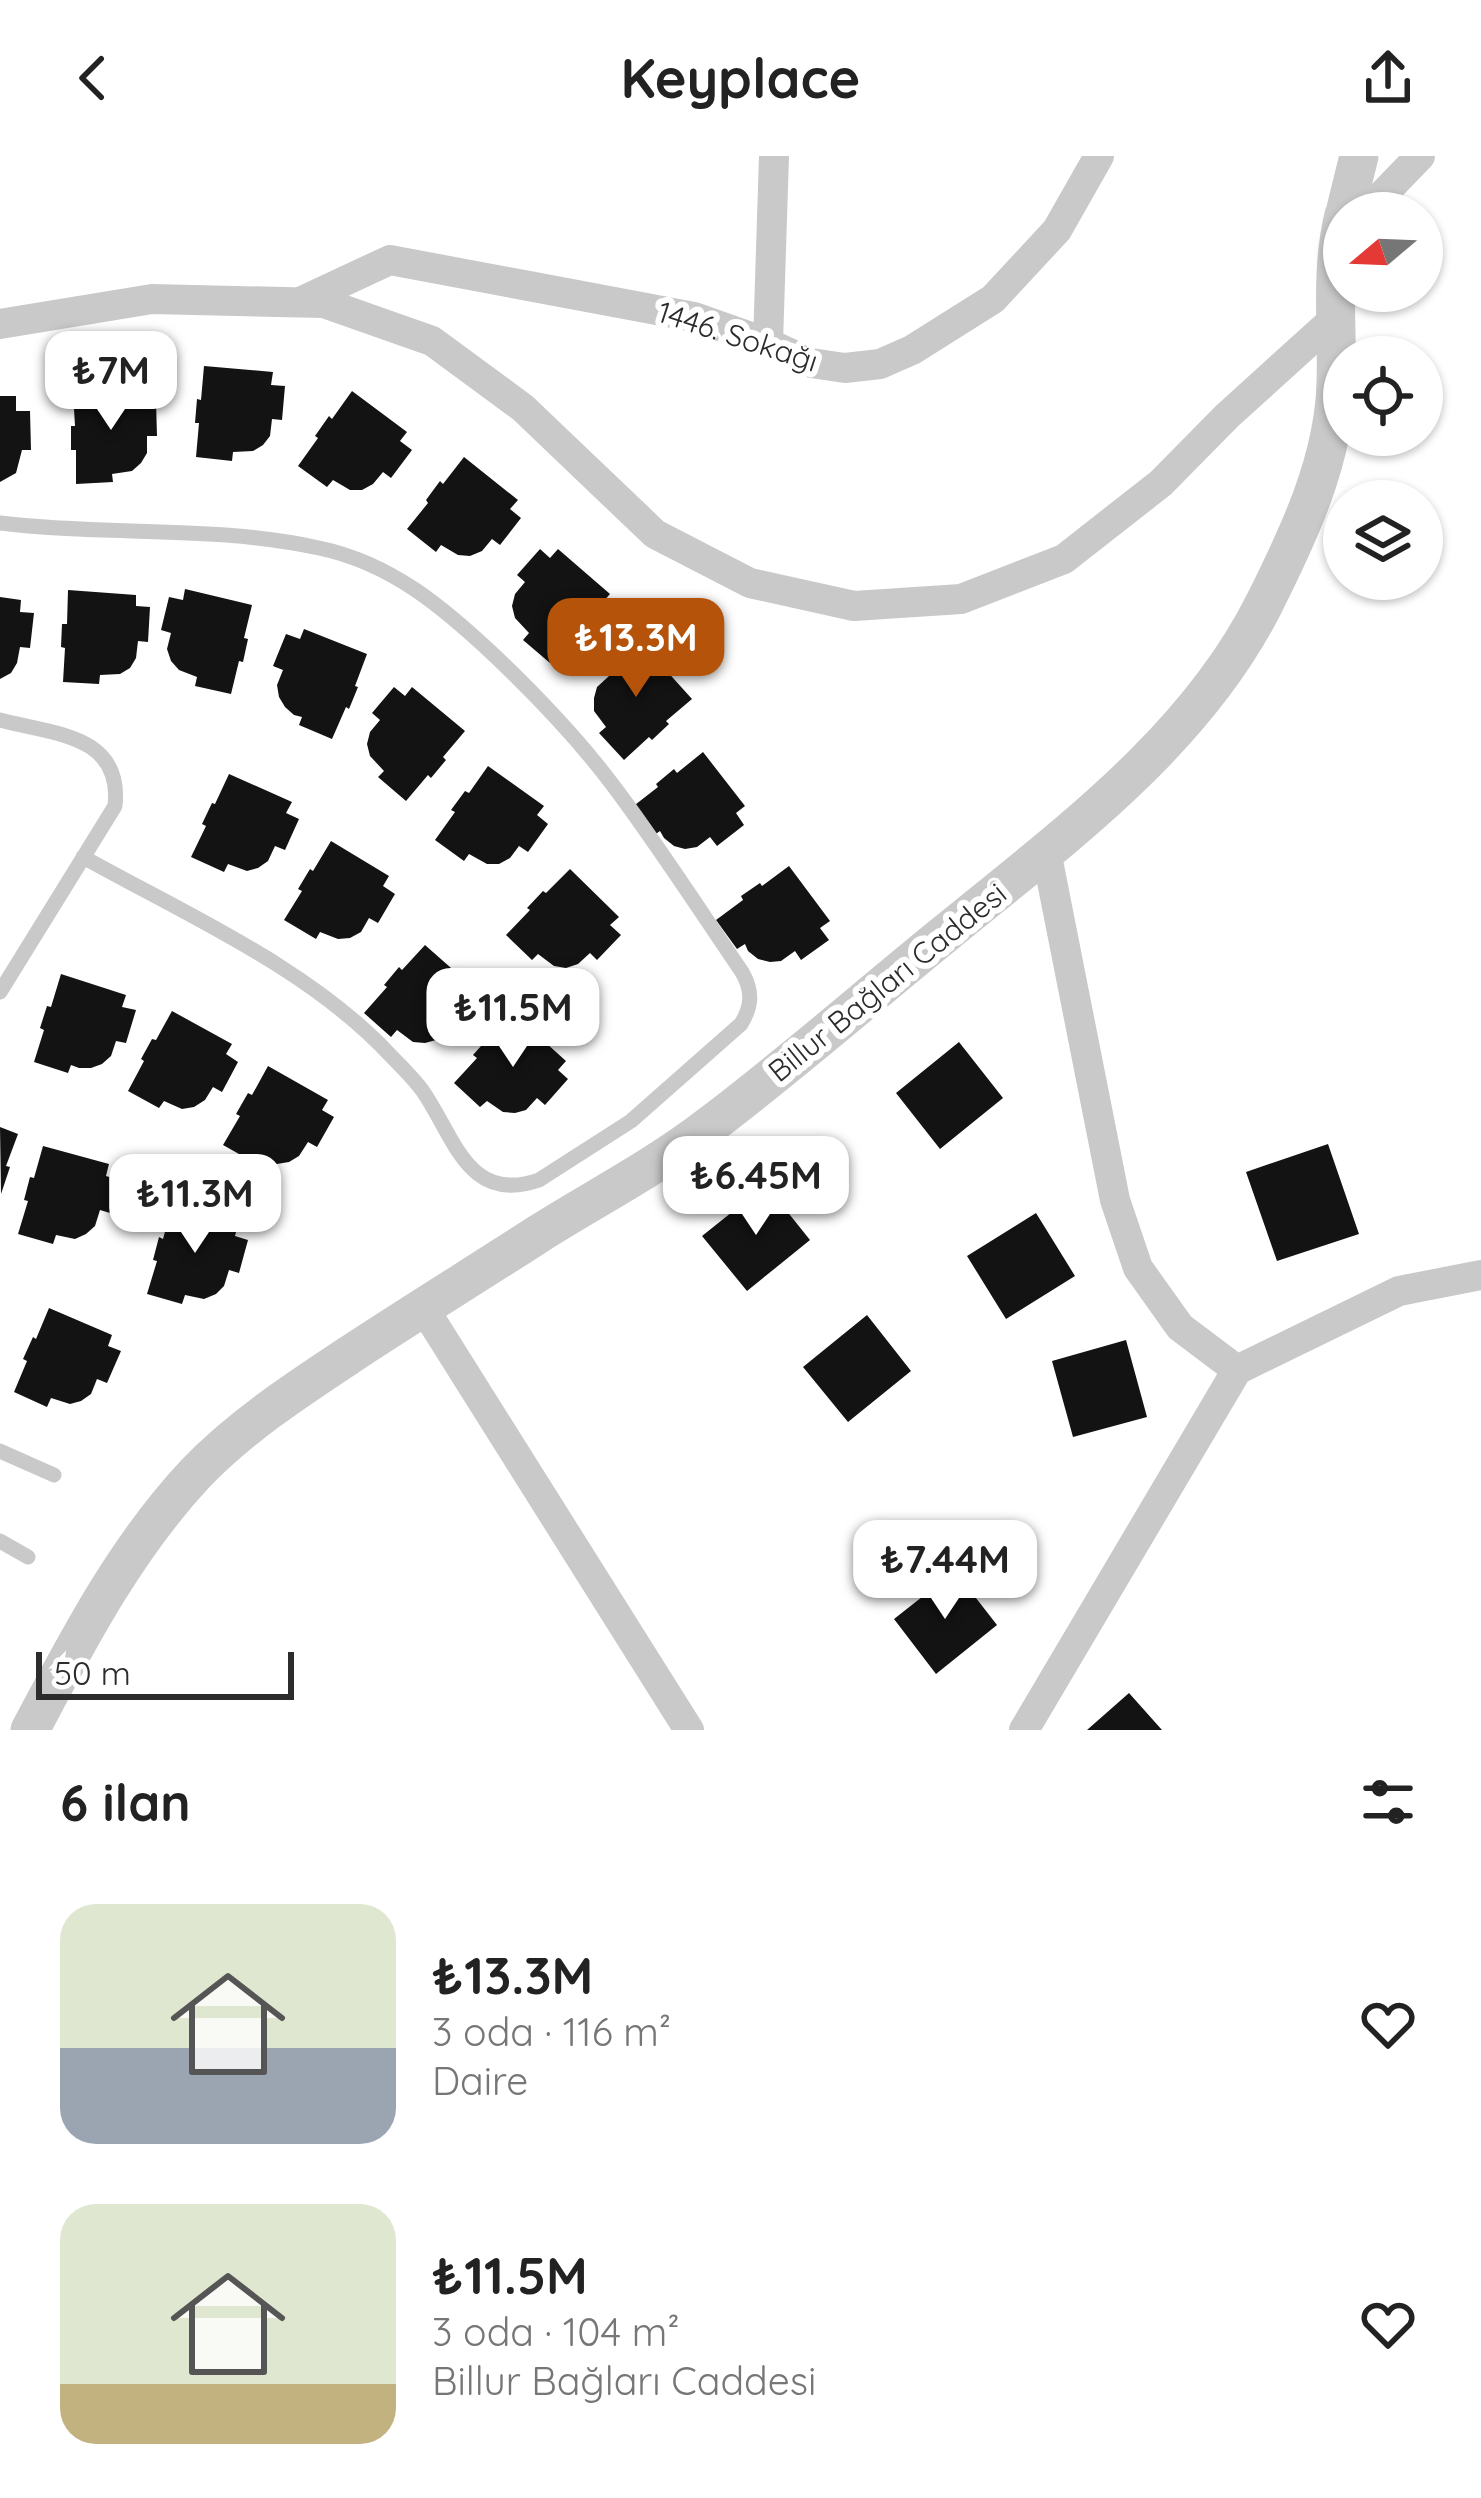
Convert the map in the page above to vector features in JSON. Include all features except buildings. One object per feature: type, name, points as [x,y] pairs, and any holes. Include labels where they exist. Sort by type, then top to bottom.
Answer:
[{"type":"street","points":[[768,343],[774,156]]},
{"type":"street","name":"1446. Sokağı","points":[[299,302],[390,260],[694,316],[811,363],[845,368],[880,364],[912,350],[993,299],[1058,230],[1099,156]]},
{"type":"street","name":"Billur Bağları Caddesi","points":[[1350,192],[1359,156]]},
{"type":"street","points":[[1385,192],[1420,156]]},
{"type":"street","points":[[0,324],[152,299],[325,303],[432,341],[523,408],[655,534],[750,584],[854,606],[962,599],[1064,559],[1161,483],[1333,320]]},
{"type":"street","name":"Billur Bağları Caddesi","points":[[30,1730],[133,1549],[196,1473],[273,1405],[706,1130],[1046,851],[1190,715],[1264,605],[1315,490],[1329,439],[1336,384],[1334,312]]},
{"type":"street","points":[[1046,851],[1115,1200],[1138,1268],[1180,1327],[1237,1370]]},
{"type":"street","points":[[1024,1730],[1237,1370],[1399,1291],[1481,1275]]},
{"type":"street","points":[[423,1307],[689,1730]]},
{"type":"lane","points":[[0,523],[217,535],[317,548],[375,566],[427,596],[517,677],[616,790],[742,972],[750,1002],[741,1024],[631,1121],[539,1180],[508,1186],[479,1176],[467,1165],[422,1090],[336,1005],[283,968],[82,857]]},
{"type":"lane","points":[[0,720],[88,743],[106,760],[116,782],[115,806],[0,992]]},
{"type":"lane","points":[[0,1451],[54,1475]]},
{"type":"lane","points":[[0,1541],[28,1557]]}]
